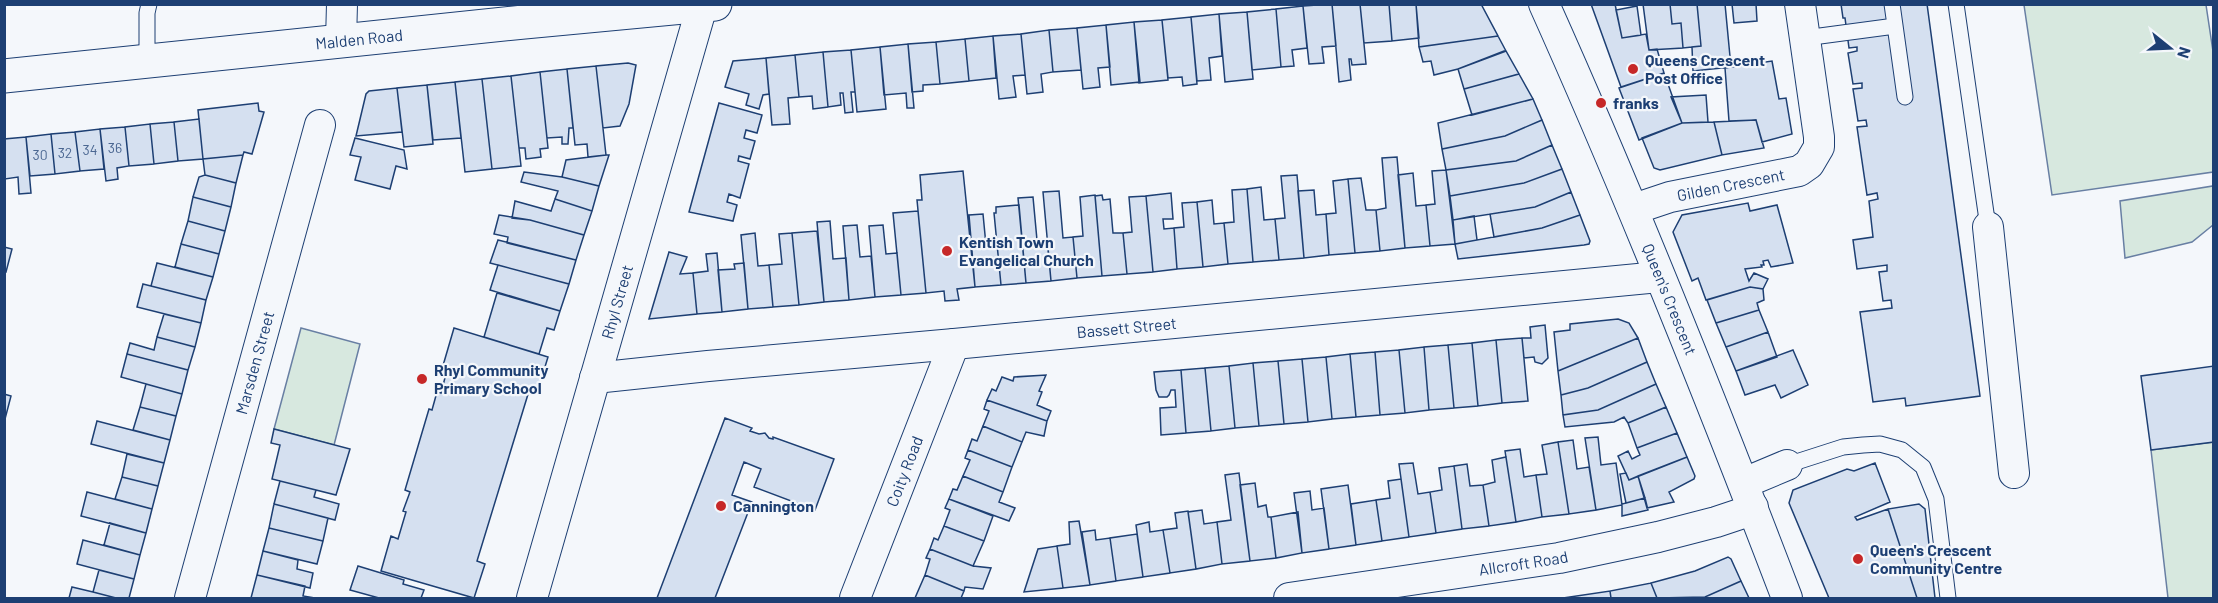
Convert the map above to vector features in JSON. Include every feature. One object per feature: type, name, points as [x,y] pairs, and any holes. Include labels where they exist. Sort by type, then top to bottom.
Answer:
[{"type":"main road","name":"Malden Road","points":[[4,76],[709,5]]},
{"type":"street","points":[[341,41],[342,4]]},
{"type":"street","name":"Queen's Crescent","points":[[1544,4],[1634,209],[1787,598]]},
{"type":"street","name":"Gilden Crescent","points":[[1634,209],[1670,197],[1799,171],[1809,164],[1818,147],[1820,137],[1800,4]]},
{"type":"street","name":"Rhyl Street","points":[[531,598],[595,378],[709,5]]},
{"type":"street","name":"Marsden Street","points":[[190,598],[320,125]]},
{"type":"street","points":[[1988,227],[2014,473]]},
{"type":"street","name":"Bassett Street","points":[[595,378],[1659,277]]},
{"type":"street","name":"Coity Road","points":[[855,598],[954,344]]},
{"type":"street","name":"Allcroft Road","points":[[1288,598],[1559,558],[1716,522],[1746,512],[1748,495],[1787,465]]},
{"type":"lane","points":[[147,62],[149,4]]},
{"type":"lane","points":[[1892,4],[1905,97]]},
{"type":"lane","points":[[1956,4],[1988,227]]},
{"type":"lane","points":[[1805,38],[1895,27]]},
{"type":"lane","points":[[1787,465],[1843,447],[1880,444],[1902,450],[1923,467],[1936,499],[1948,598]]},
{"type":"shaded area","points":[[2024,5],[2206,5],[2214,58],[2213,172],[2052,195]]},
{"type":"shaded area","points":[[2213,186],[2213,225],[2192,242],[2125,258],[2120,201]]},
{"type":"shaded area","points":[[301,328],[360,344],[334,445],[274,429]]},
{"type":"shaded area","points":[[2213,442],[2213,598],[2168,598],[2151,450]]},
{"type":"building","points":[[1332,4],[1360,4],[1366,64],[1352,65],[1349,59],[1351,80],[1339,82]]},
{"type":"building","points":[[1332,4],[1336,46],[1322,47],[1324,63],[1309,64],[1303,6]]},
{"type":"building","points":[[1360,4],[1389,4],[1392,41],[1364,43]]},
{"type":"building","points":[[1389,4],[1416,4],[1419,38],[1392,41]]},
{"type":"building","points":[[1416,4],[1481,4],[1498,36],[1419,47]]},
{"type":"building","points":[[1591,4],[1615,4],[1622,38],[1646,34],[1649,50],[1657,49],[1664,73],[1621,87]]},
{"type":"building","points":[[1643,4],[1670,4],[1672,24],[1681,23],[1683,48],[1649,50]]},
{"type":"building","points":[[1670,4],[1697,4],[1701,46],[1683,48],[1681,23],[1672,24]]},
{"type":"building","points":[[1697,4],[1725,4],[1731,67],[1693,71],[1692,47],[1701,46]]},
{"type":"building","points":[[1732,4],[1756,4],[1757,21],[1734,23]]},
{"type":"building","points":[[1841,4],[1927,4],[1980,396],[1906,406],[1905,398],[1873,402],[1860,312],[1892,308],[1891,300],[1883,301],[1879,272],[1887,271],[1887,265],[1857,269],[1853,240],[1873,237],[1869,201],[1878,199],[1877,193],[1867,195],[1857,127],[1867,126],[1866,120],[1858,121],[1853,89],[1862,88],[1862,83],[1853,84],[1848,53],[1857,51],[1857,47],[1849,48]]},
{"type":"building","points":[[1303,6],[1307,48],[1292,50],[1294,66],[1281,67],[1276,9]]},
{"type":"building","points":[[1637,6],[1641,35],[1622,38],[1616,10]]},
{"type":"building","points":[[1276,9],[1281,67],[1252,70],[1247,12]]},
{"type":"building","points":[[1247,12],[1253,79],[1225,82],[1219,14]]},
{"type":"building","points":[[1219,14],[1222,56],[1209,58],[1211,80],[1197,81],[1191,17]]},
{"type":"building","points":[[1191,17],[1197,84],[1183,86],[1182,77],[1168,78],[1162,20]]},
{"type":"building","points":[[1162,20],[1168,80],[1139,83],[1134,22]]},
{"type":"building","points":[[1134,22],[1140,82],[1111,85],[1106,25]]},
{"type":"building","points":[[1106,25],[1110,67],[1098,68],[1100,87],[1083,89],[1077,28]]},
{"type":"building","points":[[1077,28],[1081,70],[1053,72],[1049,30]]},
{"type":"building","points":[[1049,30],[1053,72],[1041,74],[1043,92],[1027,94],[1021,34]]},
{"type":"building","points":[[1021,34],[1025,75],[1013,76],[1016,97],[999,99],[993,36]]},
{"type":"building","points":[[993,36],[996,78],[969,81],[965,39]]},
{"type":"building","points":[[1498,36],[1506,51],[1458,69],[1434,75],[1431,61],[1423,62],[1419,47]]},
{"type":"building","points":[[965,39],[969,81],[940,84],[936,42]]},
{"type":"building","points":[[936,42],[940,84],[923,85],[923,91],[912,92],[908,44]]},
{"type":"building","points":[[908,44],[914,108],[907,108],[906,93],[884,95],[880,47]]},
{"type":"building","points":[[880,47],[886,109],[857,112],[851,50]]},
{"type":"building","points":[[851,50],[855,92],[851,92],[853,112],[845,113],[843,93],[840,93],[841,105],[828,107],[823,52]]},
{"type":"building","points":[[1504,51],[1519,74],[1464,89],[1458,69]]},
{"type":"building","points":[[823,52],[828,107],[813,109],[812,96],[799,97],[795,55]]},
{"type":"building","points":[[795,55],[799,97],[788,98],[790,124],[772,125],[766,58]]},
{"type":"building","points":[[766,58],[769,94],[763,95],[759,109],[746,105],[749,94],[725,87],[733,61]]},
{"type":"building","points":[[1772,61],[1779,99],[1786,98],[1792,134],[1762,142],[1756,120],[1729,121],[1725,68]]},
{"type":"building","points":[[628,63],[636,65],[629,104],[620,126],[603,128],[596,66]]},
{"type":"building","points":[[596,66],[606,155],[588,157],[587,144],[575,145],[567,69]]},
{"type":"building","points":[[567,69],[573,128],[569,128],[568,144],[562,144],[562,137],[547,138],[540,72]]},
{"type":"building","points":[[540,72],[548,148],[540,149],[541,157],[526,159],[525,148],[519,148],[511,76]]},
{"type":"building","points":[[1664,73],[1682,123],[1639,140],[1619,88]]},
{"type":"building","points":[[1519,74],[1533,99],[1472,115],[1464,89]]},
{"type":"building","points":[[511,76],[521,166],[492,169],[482,79]]},
{"type":"building","points":[[482,79],[492,169],[465,172],[455,82]]},
{"type":"building","points":[[455,82],[461,138],[433,140],[427,85]]},
{"type":"building","points":[[427,85],[433,144],[404,147],[397,88]]},
{"type":"building","points":[[397,88],[402,132],[356,136],[366,94],[369,91]]},
{"type":"building","points":[[1706,95],[1708,122],[1682,123],[1671,97]]},
{"type":"building","points":[[1533,99],[1542,120],[1505,136],[1442,149],[1438,123]]},
{"type":"building","points":[[258,103],[259,111],[264,112],[252,154],[244,152],[243,155],[203,159],[198,110]]},
{"type":"building","points":[[719,103],[762,115],[757,133],[746,130],[744,138],[755,141],[750,159],[739,156],[738,161],[749,164],[740,198],[729,194],[727,202],[737,205],[733,221],[689,212]]},
{"type":"building","points":[[199,119],[203,159],[178,161],[174,122]]},
{"type":"building","points":[[1542,120],[1552,145],[1516,161],[1446,170],[1442,149],[1505,136]]},
{"type":"building","points":[[1756,120],[1764,148],[1722,155],[1714,122]]},
{"type":"building","points":[[174,122],[178,161],[154,164],[150,124]]},
{"type":"building","points":[[1714,122],[1722,155],[1660,170],[1654,168],[1642,138],[1682,123]]},
{"type":"building","points":[[150,124],[154,164],[129,166],[125,127]]},
{"type":"building","points":[[125,127],[129,166],[117,168],[118,179],[106,181],[100,129]]},
{"type":"building","points":[[100,129],[104,169],[80,171],[75,132]]},
{"type":"building","points":[[75,132],[80,171],[55,174],[51,134]]},
{"type":"building","points":[[51,134],[55,174],[30,176],[26,137]]},
{"type":"building","points":[[26,137],[31,193],[19,194],[18,177],[5,179],[4,139]]},
{"type":"building","points":[[355,138],[404,150],[407,169],[396,166],[390,189],[355,180],[361,157],[350,155]]},
{"type":"building","points":[[1552,145],[1562,169],[1524,183],[1450,196],[1446,170],[1516,161]]},
{"type":"building","points":[[243,155],[236,183],[205,175],[203,159]]},
{"type":"building","points":[[609,155],[599,186],[562,177],[566,160]]},
{"type":"building","points":[[1397,157],[1405,248],[1380,251],[1376,210],[1386,208],[1382,158]]},
{"type":"building","points":[[1562,169],[1571,192],[1535,207],[1453,220],[1450,196],[1524,183]]},
{"type":"building","points":[[1446,170],[1455,244],[1430,246],[1426,205],[1435,204],[1432,171]]},
{"type":"building","name":"Kentish Town Evangelical Church","points":[[963,171],[975,287],[957,289],[959,300],[945,301],[944,291],[926,293],[917,200],[922,200],[920,175]]},
{"type":"building","points":[[524,172],[562,177],[599,186],[592,211],[555,199],[558,191],[521,182]]},
{"type":"building","points":[[1413,173],[1416,206],[1426,205],[1430,246],[1405,248],[1398,175]]},
{"type":"building","points":[[205,175],[236,183],[231,207],[193,197],[199,177]]},
{"type":"building","points":[[1297,175],[1304,258],[1279,260],[1275,219],[1285,218],[1281,176]]},
{"type":"building","points":[[1361,178],[1366,210],[1376,210],[1380,251],[1355,253],[1348,179]]},
{"type":"building","points":[[1348,179],[1355,253],[1329,255],[1326,214],[1336,213],[1333,181]]},
{"type":"building","points":[[1261,187],[1264,220],[1275,219],[1279,260],[1253,262],[1247,189]]},
{"type":"building","points":[[1247,189],[1253,262],[1228,264],[1224,223],[1234,222],[1232,190]]},
{"type":"building","points":[[1314,190],[1316,215],[1326,214],[1329,255],[1304,258],[1298,191]]},
{"type":"building","points":[[1059,191],[1063,238],[1073,237],[1077,278],[1051,281],[1043,192]]},
{"type":"building","points":[[1571,192],[1580,215],[1542,228],[1494,237],[1490,214],[1535,207]]},
{"type":"building","points":[[1171,193],[1173,219],[1163,219],[1164,229],[1174,228],[1177,269],[1153,272],[1146,196]]},
{"type":"building","points":[[1095,195],[1102,276],[1077,278],[1073,237],[1083,236],[1080,197]]},
{"type":"building","points":[[1102,195],[1103,200],[1110,199],[1113,233],[1123,233],[1127,274],[1102,276],[1095,196]]},
{"type":"building","points":[[1146,196],[1153,272],[1127,274],[1123,233],[1132,232],[1129,197]]},
{"type":"building","points":[[193,197],[231,207],[225,231],[188,221]]},
{"type":"building","points":[[1033,197],[1037,240],[1047,239],[1051,281],[1026,283],[1018,198]]},
{"type":"building","points":[[555,199],[592,211],[584,235],[530,220],[512,218],[515,201],[551,211]]},
{"type":"building","points":[[1212,200],[1214,224],[1224,223],[1228,264],[1203,267],[1197,202]]},
{"type":"building","points":[[1197,202],[1203,267],[1177,269],[1174,228],[1184,227],[1182,203]]},
{"type":"building","points":[[1748,203],[1750,211],[1777,205],[1793,263],[1771,267],[1768,260],[1763,261],[1762,267],[1745,269],[1749,281],[1754,273],[1768,279],[1763,289],[1750,287],[1706,300],[1698,278],[1692,281],[1673,232],[1682,215]]},
{"type":"building","points":[[1019,205],[1026,283],[1001,285],[994,213],[996,213],[996,207]]},
{"type":"building","points":[[918,211],[926,293],[901,295],[893,213]]},
{"type":"building","points":[[983,214],[986,245],[997,244],[1001,285],[975,287],[969,215]]},
{"type":"building","points":[[499,215],[530,220],[584,235],[576,260],[507,243],[508,237],[494,234]]},
{"type":"building","points":[[1580,215],[1590,241],[1589,244],[1458,259],[1455,244],[1542,228]]},
{"type":"building","points":[[1474,216],[1477,240],[1455,244],[1453,220]]},
{"type":"building","points":[[188,221],[225,231],[219,254],[181,244]]},
{"type":"building","points":[[830,221],[833,259],[846,258],[849,300],[824,302],[817,222]]},
{"type":"building","points":[[857,225],[860,257],[871,256],[875,297],[849,300],[843,226]]},
{"type":"building","points":[[883,225],[886,254],[897,253],[901,295],[875,297],[869,226]]},
{"type":"building","points":[[817,231],[824,302],[799,305],[792,233]]},
{"type":"building","points":[[755,233],[758,266],[769,265],[773,307],[748,309],[741,235]]},
{"type":"building","points":[[792,233],[799,305],[773,307],[769,265],[782,264],[779,234]]},
{"type":"building","points":[[498,240],[576,260],[569,284],[490,263]]},
{"type":"building","points":[[181,244],[219,254],[213,277],[175,267]]},
{"type":"building","points":[[4,247],[12,249],[6,272],[4,271]]},
{"type":"building","points":[[669,252],[687,257],[680,274],[693,273],[697,314],[649,319]]},
{"type":"building","points":[[717,253],[722,312],[697,314],[693,273],[708,271],[706,254]]},
{"type":"building","points":[[157,263],[213,277],[206,300],[151,286]]},
{"type":"building","points":[[744,263],[748,309],[722,312],[718,270],[735,269],[734,264]]},
{"type":"building","points":[[498,265],[569,284],[560,311],[490,290]]},
{"type":"building","points":[[143,284],[206,300],[201,323],[137,307]]},
{"type":"building","points":[[1750,287],[1763,289],[1764,300],[1757,303],[1759,310],[1716,323],[1707,300]]},
{"type":"building","points":[[497,293],[560,311],[554,330],[547,328],[539,354],[484,337]]},
{"type":"building","points":[[1759,310],[1768,332],[1726,347],[1716,323]]},
{"type":"building","points":[[164,314],[201,323],[195,347],[157,337]]},
{"type":"building","points":[[1618,319],[1629,323],[1638,338],[1558,371],[1554,332],[1570,330],[1570,324]]},
{"type":"building","points":[[1545,325],[1548,358],[1542,364],[1535,362],[1534,357],[1524,358],[1522,338],[1531,338],[1530,327]]},
{"type":"building","points":[[454,328],[548,357],[537,393],[529,391],[477,561],[485,564],[474,598],[381,571],[391,536],[398,539],[406,512],[403,511],[410,492],[405,490],[429,409],[432,410],[437,392],[441,393],[447,370],[442,369]]},
{"type":"building","points":[[1768,332],[1777,357],[1736,371],[1726,347]]},
{"type":"building","points":[[157,337],[195,347],[188,370],[127,354],[130,343],[154,350]]},
{"type":"building","points":[[1522,338],[1528,401],[1502,403],[1496,340]]},
{"type":"building","points":[[1638,338],[1647,362],[1588,388],[1561,395],[1558,371]]},
{"type":"building","points":[[1496,340],[1502,403],[1478,406],[1472,343]]},
{"type":"building","points":[[1472,343],[1478,406],[1454,408],[1448,345]]},
{"type":"building","points":[[1448,345],[1454,408],[1429,410],[1424,347]]},
{"type":"building","points":[[1424,347],[1429,410],[1405,413],[1399,350]]},
{"type":"building","points":[[1399,350],[1405,413],[1380,415],[1375,352]]},
{"type":"building","points":[[1793,350],[1808,385],[1781,398],[1775,385],[1745,395],[1736,371]]},
{"type":"building","points":[[1375,352],[1380,415],[1356,417],[1350,354]]},
{"type":"building","points":[[127,354],[188,370],[182,394],[121,377]]},
{"type":"building","points":[[1350,354],[1356,417],[1332,419],[1326,357]]},
{"type":"building","points":[[1326,357],[1332,419],[1308,422],[1302,359]]},
{"type":"building","points":[[1302,359],[1308,422],[1284,424],[1278,361]]},
{"type":"building","points":[[1278,361],[1284,424],[1259,426],[1253,363]]},
{"type":"building","points":[[1647,362],[1656,384],[1598,410],[1563,415],[1561,395],[1588,388]]},
{"type":"building","points":[[1253,363],[1259,426],[1235,428],[1229,366]]},
{"type":"building","points":[[1229,366],[1235,428],[1211,431],[1205,368]]},
{"type":"building","points":[[2214,366],[2214,442],[2151,450],[2141,376]]},
{"type":"building","points":[[1205,368],[1211,431],[1186,433],[1181,370]]},
{"type":"building","points":[[1181,370],[1186,433],[1161,435],[1160,408],[1176,407],[1175,390],[1171,390],[1167,397],[1159,397],[1154,372]]},
{"type":"building","points":[[1046,375],[1039,391],[1042,392],[1037,405],[1051,411],[1047,421],[987,400],[992,389],[996,391],[1002,377],[1013,381],[1014,377]]},
{"type":"building","points":[[146,384],[182,394],[176,416],[140,407]]},
{"type":"building","points":[[1656,384],[1666,407],[1628,423],[1624,417],[1614,422],[1565,427],[1563,415],[1598,410]]},
{"type":"building","points":[[4,394],[11,396],[5,419],[4,419]]},
{"type":"building","points":[[987,400],[1047,421],[1044,436],[1026,432],[1022,442],[983,426],[989,411],[984,409]]},
{"type":"building","points":[[140,407],[176,416],[170,440],[133,430]]},
{"type":"building","points":[[1666,407],[1677,433],[1637,448],[1628,423]]},
{"type":"building","name":"Cannington","points":[[725,418],[752,428],[750,431],[765,433],[769,438],[773,439],[773,437],[834,459],[815,510],[754,487],[761,469],[744,462],[732,495],[752,502],[715,598],[657,598]]},
{"type":"building","points":[[97,421],[170,440],[164,463],[91,444]]},
{"type":"building","points":[[983,426],[1022,442],[1012,467],[968,450],[972,439],[977,441]]},
{"type":"building","points":[[274,429],[350,449],[336,495],[272,479],[280,445],[271,443]]},
{"type":"building","points":[[1677,433],[1687,457],[1629,480],[1618,456],[1628,451],[1632,459],[1640,455],[1637,448]]},
{"type":"building","points":[[1598,437],[1601,465],[1616,463],[1622,505],[1596,510],[1585,438]]},
{"type":"building","points":[[1573,440],[1577,469],[1589,467],[1596,510],[1569,514],[1558,442]]},
{"type":"building","points":[[1558,442],[1569,514],[1542,517],[1536,475],[1547,474],[1542,445]]},
{"type":"building","points":[[1520,449],[1524,477],[1536,475],[1542,517],[1516,522],[1505,451]]},
{"type":"building","points":[[968,450],[1012,467],[1003,492],[963,476],[970,460],[965,458]]},
{"type":"building","points":[[127,454],[164,463],[158,486],[122,477]]},
{"type":"building","points":[[1506,457],[1516,522],[1489,526],[1483,485],[1495,482],[1492,460]]},
{"type":"building","points":[[1687,457],[1695,476],[1694,479],[1669,492],[1674,502],[1647,508],[1638,476]]},
{"type":"building","points":[[1413,463],[1418,494],[1430,492],[1436,533],[1409,537],[1399,464]]},
{"type":"building","name":"Queen's Crescent Community Centre","points":[[1875,463],[1890,502],[1855,517],[1857,520],[1888,509],[1917,598],[1829,598],[1789,503],[1793,490],[1847,469],[1854,471]]},
{"type":"building","points":[[1467,464],[1470,486],[1483,485],[1489,526],[1462,529],[1454,466]]},
{"type":"building","points":[[1454,466],[1462,529],[1436,533],[1430,492],[1442,490],[1439,468]]},
{"type":"building","points":[[1239,473],[1250,561],[1222,564],[1217,522],[1231,520],[1225,475]]},
{"type":"building","points":[[1626,473],[1629,480],[1638,476],[1645,498],[1626,503],[1620,474]]},
{"type":"building","points":[[963,476],[1003,492],[999,502],[1015,508],[1009,521],[949,499],[953,489],[957,490]]},
{"type":"building","points":[[122,477],[158,486],[152,509],[115,499]]},
{"type":"building","points":[[1401,479],[1409,537],[1382,541],[1376,500],[1390,498],[1388,481]]},
{"type":"building","points":[[280,481],[316,490],[314,497],[339,504],[335,520],[274,504]]},
{"type":"building","points":[[1255,483],[1258,507],[1266,505],[1268,517],[1271,517],[1276,558],[1250,561],[1240,485]]},
{"type":"building","points":[[1348,485],[1356,545],[1329,549],[1321,489]]},
{"type":"building","points":[[1310,491],[1312,510],[1324,508],[1329,549],[1302,553],[1294,493]]},
{"type":"building","points":[[87,492],[152,509],[146,533],[81,516]]},
{"type":"building","points":[[1645,498],[1648,510],[1622,516],[1622,504]]},
{"type":"building","points":[[949,499],[993,516],[984,541],[944,526],[950,510],[945,508]]},
{"type":"building","points":[[1376,500],[1382,541],[1356,545],[1351,504]]},
{"type":"building","points":[[274,504],[328,518],[323,541],[269,528]]},
{"type":"building","points":[[1919,504],[1925,509],[1935,598],[1917,598],[1888,509]]},
{"type":"building","points":[[1202,510],[1204,524],[1217,522],[1222,564],[1196,569],[1188,512]]},
{"type":"building","points":[[1188,511],[1196,569],[1170,573],[1163,530],[1177,528],[1175,513]]},
{"type":"building","points":[[1298,512],[1302,553],[1276,558],[1271,517]]},
{"type":"building","points":[[1079,521],[1090,585],[1063,588],[1057,546],[1070,544],[1069,522]]},
{"type":"building","points":[[1149,522],[1150,532],[1163,530],[1170,573],[1143,577],[1136,525]]},
{"type":"building","points":[[110,523],[146,533],[140,555],[104,545]]},
{"type":"building","points":[[944,526],[984,541],[973,566],[930,549],[934,538],[938,540]]},
{"type":"building","points":[[269,528],[323,541],[317,564],[263,551]]},
{"type":"building","points":[[1095,530],[1096,540],[1110,538],[1116,581],[1090,585],[1082,532]]},
{"type":"building","points":[[1137,534],[1143,577],[1116,581],[1110,538]]},
{"type":"building","points":[[83,540],[140,555],[134,579],[77,564]]},
{"type":"building","points":[[1057,546],[1063,588],[1024,592],[1038,549]]},
{"type":"building","points":[[930,549],[973,566],[991,568],[983,589],[965,587],[964,591],[925,575],[930,559],[926,558]]},
{"type":"building","points":[[263,551],[298,560],[297,569],[313,573],[310,588],[257,575]]},
{"type":"building","points":[[1728,557],[1741,581],[1705,597],[1657,598],[1651,583],[1695,571]]},
{"type":"building","points":[[358,566],[404,580],[403,584],[424,590],[421,598],[379,598],[350,590]]},
{"type":"building","points":[[99,570],[134,579],[129,598],[116,598],[93,592]]},
{"type":"building","points":[[257,575],[305,586],[303,596],[315,598],[251,598]]},
{"type":"building","points":[[925,575],[964,591],[961,598],[915,598]]},
{"type":"building","points":[[1741,581],[1749,598],[1694,598],[1705,597]]},
{"type":"building","points":[[1651,583],[1657,598],[1611,598],[1610,591]]},
{"type":"building","points":[[72,587],[93,592],[116,598],[69,598]]},
{"type":"building","points":[[1610,591],[1611,598],[1563,598]]},
{"type":"place","name":"Queens Crescent Post Office","points":[[1633,69]]},
{"type":"place","name":"franks","points":[[1601,103]]},
{"type":"place","name":"Kentish Town Evangelical Church","points":[[947,251]]},
{"type":"place","name":"Rhyl Community Primary School","points":[[422,379]]},
{"type":"place","name":"Cannington","points":[[721,506]]},
{"type":"place","name":"Queen's Crescent Community Centre","points":[[1858,559]]}]
